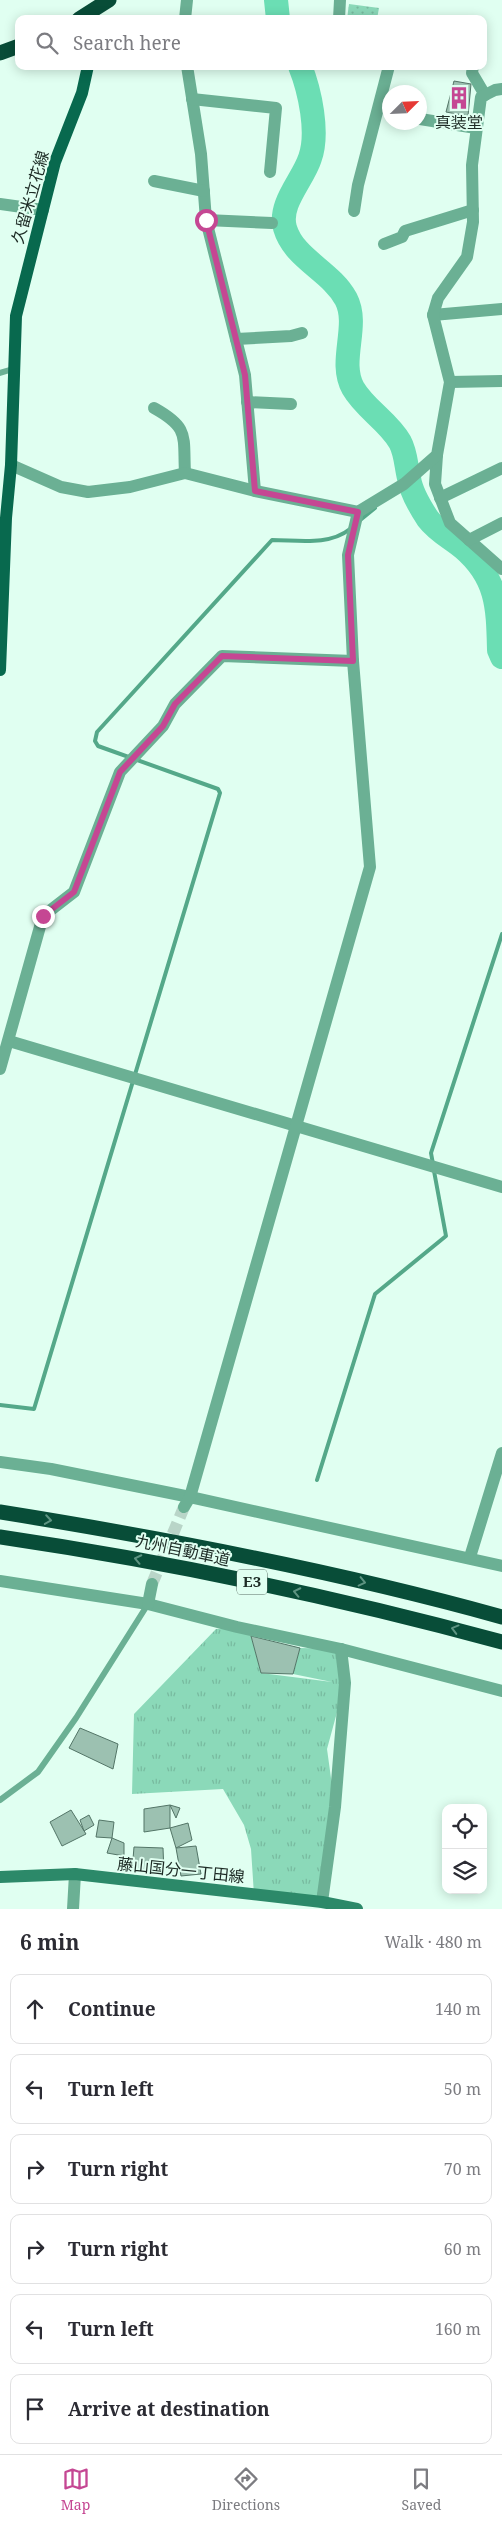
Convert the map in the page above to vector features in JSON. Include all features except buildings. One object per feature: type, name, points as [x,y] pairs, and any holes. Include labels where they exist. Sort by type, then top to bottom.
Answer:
[{"type":"highway","points":[[88,15],[109,0]]},
{"type":"highway","points":[[0,53],[15,47]]},
{"type":"highway","name":"九州自動車道","points":[[0,1512],[117,1531],[312,1570],[502,1617]]},
{"type":"highway","name":"九州自動車道","points":[[0,1537],[116,1554],[309,1594],[502,1642]]},
{"type":"main road","name":"久留米立花線","points":[[0,670],[3,516],[11,465],[16,316],[55,162],[82,93],[87,70]]},
{"type":"main road","name":"藤山国分一丁田線","points":[[0,1877],[75,1874],[322,1902],[357,1909]]},
{"type":"street","points":[[185,15],[187,0]]},
{"type":"street","points":[[339,15],[340,0]]},
{"type":"street","points":[[187,70],[201,154],[206,220],[245,375],[255,491]]},
{"type":"street","points":[[387,85],[388,70]]},
{"type":"street","points":[[472,70],[472,73],[485,95]]},
{"type":"street","points":[[502,89],[495,90],[481,97],[472,165],[473,210],[467,257],[438,298],[433,315],[450,382],[437,455],[435,484],[450,523],[502,569]]},
{"type":"street","points":[[192,99],[276,108],[270,172]]},
{"type":"street","points":[[354,211],[358,185],[382,116]]},
{"type":"street","points":[[427,120],[476,128]]},
{"type":"street","points":[[154,181],[204,191]]},
{"type":"street","points":[[0,204],[43,210]]},
{"type":"street","points":[[384,244],[402,237],[405,231],[473,210]]},
{"type":"street","points":[[206,220],[272,223]]},
{"type":"street","points":[[433,315],[502,308]]},
{"type":"street","points":[[236,339],[291,336],[302,333]]},
{"type":"street","points":[[450,382],[502,381]]},
{"type":"street","points":[[247,402],[291,404]]},
{"type":"street","points":[[154,408],[173,419],[183,431],[185,473]]},
{"type":"street","points":[[11,465],[61,487],[88,492],[130,487],[185,473],[255,491],[358,512],[404,484],[437,455]]},
{"type":"street","points":[[440,498],[502,468]]},
{"type":"street","points":[[187,1502],[298,1126],[370,867],[353,661],[348,555],[358,512]]},
{"type":"street","points":[[469,540],[502,523]]},
{"type":"street","points":[[0,1069],[43,916],[74,892],[120,772],[163,726],[175,704],[222,656],[353,661]]},
{"type":"street","points":[[9,1041],[502,1187]]},
{"type":"street","points":[[470,1557],[502,1453]]},
{"type":"street","points":[[0,1462],[51,1469],[187,1502],[470,1557],[502,1566]]},
{"type":"street","points":[[0,1581],[148,1604],[237,1627],[341,1649],[502,1691]]},
{"type":"street","points":[[148,1604],[152,1584]]},
{"type":"street","points":[[322,1902],[335,1807],[345,1684],[341,1649]]},
{"type":"street","points":[[73,1909],[75,1874]]},
{"type":"lane","points":[[0,373],[13,369]]},
{"type":"lane","points":[[0,1800],[38,1772],[76,1718],[148,1604]]},
{"type":"green space","points":[[349,4],[379,8],[378,15],[348,15]]},
{"type":"green space","points":[[237,1627],[251,1636],[261,1673],[332,1682],[293,1674],[300,1648],[341,1649],[345,1683],[327,1749],[335,1807],[322,1902],[254,1895],[251,1849],[244,1825],[223,1789],[132,1794],[134,1714],[216,1629]]},
{"type":"waterway","points":[[276,0],[278,15]]},
{"type":"waterway","points":[[301,70],[312,112],[313,148],[307,166],[288,201],[285,210],[285,228],[296,248],[331,280],[346,299],[350,309],[351,321],[348,355],[349,378],[358,395],[400,442],[405,455],[410,483],[419,504],[428,519],[440,531],[475,559],[490,582],[494,594],[498,621],[499,650],[502,657]]},
{"type":"waterway","points":[[359,521],[375,508]]},
{"type":"waterway","points":[[0,1405],[34,1409],[220,793],[218,789],[98,746],[95,741],[97,732],[272,540],[323,540],[333,538],[350,529]]},
{"type":"waterway","points":[[433,1164],[431,1153],[502,934]]},
{"type":"waterway","points":[[317,1480],[375,1294],[446,1236],[434,1171]]},
{"type":"tunnel","points":[[152,1584],[184,1507]]},
{"type":"place","name":"真装堂","points":[[459,98]]},
{"type":"route","points":[[43,916],[74,892],[120,772],[163,726],[175,704],[222,656],[353,661],[348,555],[358,512],[255,491],[245,375],[206,220]]}]
